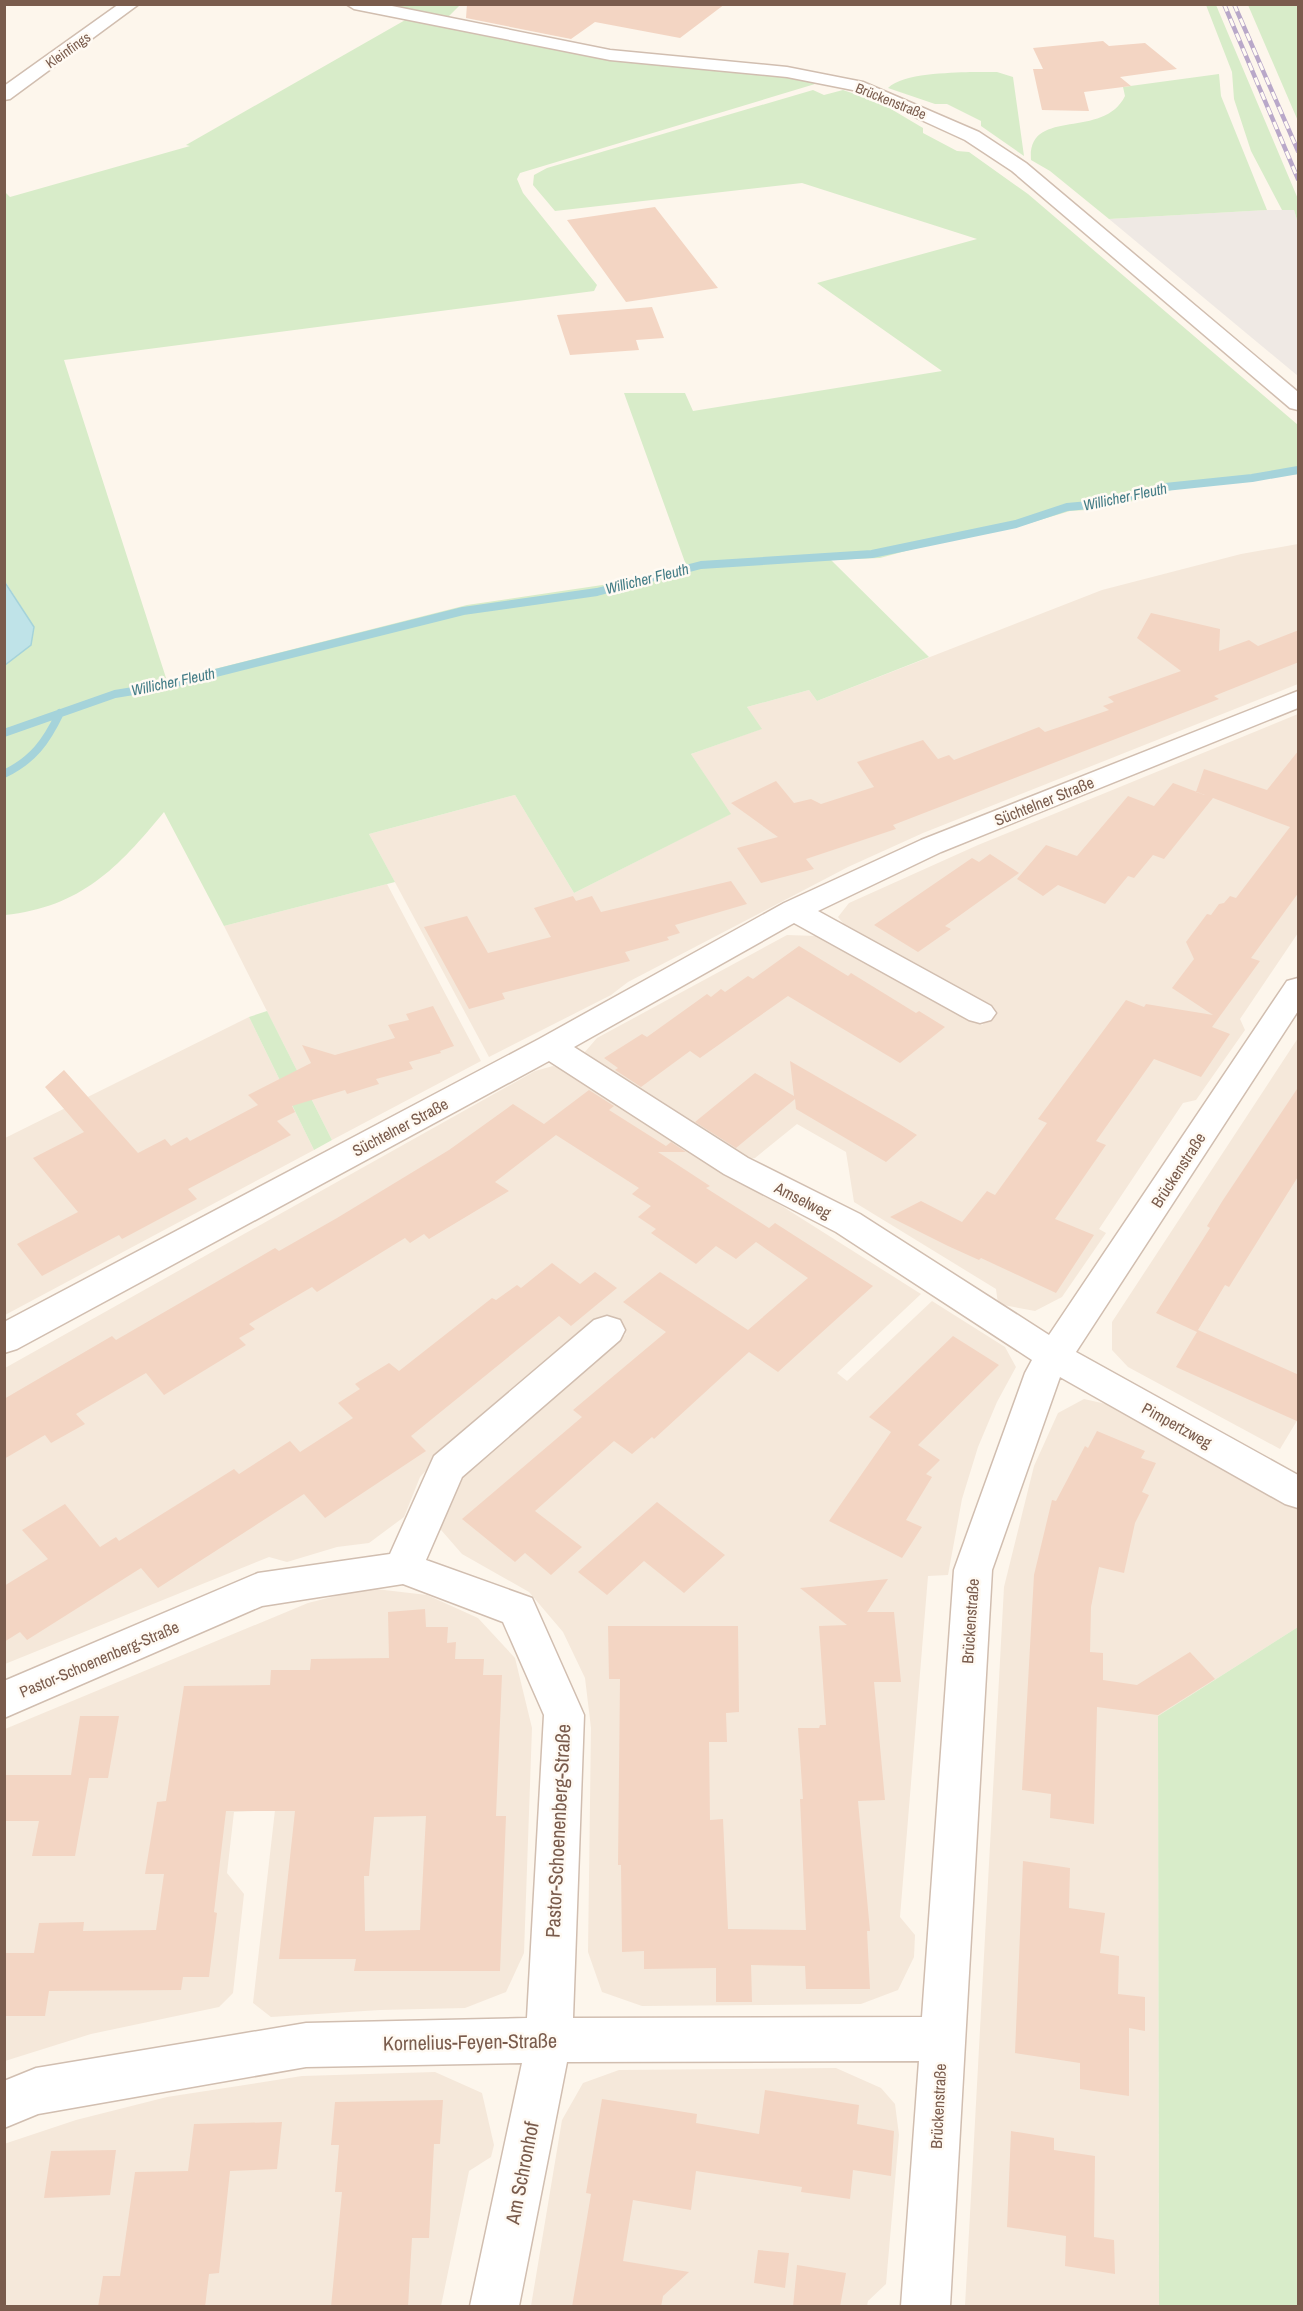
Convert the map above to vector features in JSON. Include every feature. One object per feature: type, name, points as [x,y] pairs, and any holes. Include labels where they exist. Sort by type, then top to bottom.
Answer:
[{"type":"street","name":"Kleinfings","points":[[4,95],[131,4]]},
{"type":"street","name":"Brückenstraße","points":[[354,4],[464,18],[610,55],[787,72],[836,81],[872,91],[972,136],[1019,167],[1299,403]]},
{"type":"street","name":"Süchtelner Straße","points":[[4,1339],[550,1047],[794,910],[931,846],[1299,699]]},
{"type":"street","points":[[794,910],[980,1013]]},
{"type":"street","name":"Brückenstraße","points":[[926,2307],[973,1570],[1043,1373],[1299,988]]},
{"type":"street","name":"Amselweg","points":[[550,1047],[736,1166],[848,1223],[1055,1357]]},
{"type":"street","points":[[403,1568],[447,1467],[607,1330]]},
{"type":"street","name":"Pimpertzweg","points":[[1055,1357],[1299,1493]]},
{"type":"street","name":"Pastor-Schoenenberg-Straße","points":[[4,1700],[258,1590],[403,1568],[518,1610],[564,1715],[549,2040]]},
{"type":"street","name":"Kornelius-Feyen-Straße","points":[[4,2105],[36,2091],[306,2044],[549,2040],[942,2039]]},
{"type":"street","name":"Am Schronhof","points":[[495,2307],[549,2040]]},
{"type":"shaded area","points":[[1294,210],[1298,223],[1298,376],[1109,219]]},
{"type":"shaded area","points":[[1298,544],[1298,684],[923,833],[848,867],[628,982],[611,995],[489,1057],[369,834],[515,795],[574,893],[730,814],[691,754],[761,729],[747,707],[809,690],[817,701],[1102,590],[1241,554]]},
{"type":"shaded area","points":[[1298,714],[1298,933],[1240,1019],[1245,1030],[1196,1100],[1183,1103],[1099,1229],[1106,1233],[1062,1297],[1035,1311],[998,1304],[996,1289],[854,1202],[846,1152],[797,1124],[755,1158],[740,1160],[595,1070],[584,1053],[597,1038],[787,935],[817,936],[982,1025],[997,1012],[851,933],[838,917],[849,903],[978,845]]},
{"type":"shaded area","points":[[387,884],[481,1061],[332,1140],[224,926]]},
{"type":"shaded area","points":[[249,1017],[314,1150],[5,1315],[5,1138]]},
{"type":"shaded area","points":[[1298,1038],[1298,1419],[1280,1449],[1128,1367],[1112,1350],[1112,1322]]},
{"type":"shaded area","points":[[553,1066],[570,1072],[921,1294],[837,1373],[847,1381],[932,1301],[1005,1347],[1016,1367],[997,1402],[978,1447],[962,1499],[948,1575],[928,1576],[900,1917],[915,1935],[914,1957],[898,1990],[861,2004],[642,2006],[602,1992],[588,1952],[591,1728],[585,1678],[563,1632],[529,1592],[462,1554],[435,1523],[448,1488],[476,1458],[626,1334],[604,1317],[455,1440],[420,1477],[404,1517],[369,1543],[337,1547],[287,1562],[269,1557],[5,1664],[5,1368],[535,1071]]},
{"type":"shaded area","points":[[1084,1399],[1115,1406],[1298,1509],[1298,1627],[1158,1716],[1159,2306],[965,2306],[1004,1587],[1034,1466],[1058,1413]]},
{"type":"shaded area","points":[[367,1588],[427,1595],[478,1618],[515,1658],[532,1728],[524,1953],[506,1992],[465,2008],[380,2010],[271,2017],[253,2003],[279,1775],[260,1776],[255,1811],[234,1812],[227,1873],[244,1894],[233,1993],[219,2007],[91,2034],[5,2061],[5,1729],[308,1603]]},
{"type":"shaded area","points":[[836,2068],[881,2088],[895,2104],[899,2135],[886,2284],[868,2301],[867,2306],[531,2306],[562,2120],[583,2083],[619,2070]]},
{"type":"shaded area","points":[[435,2072],[482,2093],[494,2145],[491,2157],[469,2171],[441,2306],[5,2306],[4,2144],[76,2120],[167,2097],[302,2076]]},
{"type":"green space","points":[[380,5],[460,5],[447,18]]},
{"type":"green space","points":[[1206,5],[1216,5],[1298,199],[1298,223],[1294,210],[1282,210],[1251,151],[1234,99],[1232,72]]},
{"type":"green space","points":[[1248,5],[1298,5],[1298,121]]},
{"type":"green space","points":[[407,19],[596,56],[814,81],[815,84],[520,173],[517,179],[523,193],[597,285],[594,291],[64,360],[167,681],[467,605],[609,584],[686,565],[624,393],[685,393],[693,411],[942,371],[817,283],[977,239],[802,183],[555,211],[533,185],[534,175],[547,168],[813,90],[824,95],[843,90],[893,107],[891,109],[923,128],[923,133],[957,151],[969,152],[1028,194],[1298,425],[1298,474],[1179,488],[1104,509],[1070,511],[1020,526],[946,540],[880,558],[831,560],[929,657],[817,701],[809,690],[747,707],[762,729],[691,754],[731,814],[574,893],[515,795],[369,834],[395,882],[224,926],[164,812],[130,851],[96,882],[77,894],[55,903],[32,911],[5,915],[5,665],[31,645],[34,627],[5,581],[4,191],[10,197],[190,146],[186,145]]},
{"type":"green space","points":[[997,72],[1013,77],[1024,156],[981,126],[981,121],[947,104],[935,104],[888,88],[895,83],[915,77]]},
{"type":"green space","points":[[1219,74],[1221,96],[1267,210],[1109,219],[1050,171],[1031,160],[1033,144],[1041,134],[1053,128],[1100,117],[1114,109],[1125,96],[1123,87]]},
{"type":"green space","points":[[267,1011],[332,1140],[314,1150],[249,1017]]},
{"type":"green space","points":[[1298,1627],[1298,2306],[1159,2306],[1158,1716]]},
{"type":"water","points":[[4,581],[34,627],[31,645],[5,665]]},
{"type":"building","points":[[467,4],[725,4],[680,38],[595,22],[571,39],[466,18]]},
{"type":"building","points":[[1103,41],[1109,46],[1145,43],[1177,69],[1120,77],[1131,86],[1084,92],[1089,111],[1042,110],[1033,69],[1043,69],[1033,48]]},
{"type":"building","points":[[655,207],[718,288],[626,302],[567,220]]},
{"type":"building","points":[[652,307],[664,338],[636,340],[639,350],[570,355],[557,315]]},
{"type":"building","points":[[1151,613],[1220,629],[1219,651],[1249,640],[1258,646],[1299,630],[1299,662],[1214,696],[1219,699],[893,825],[896,829],[806,859],[814,869],[761,883],[737,848],[778,837],[731,803],[776,781],[794,803],[811,799],[821,804],[874,787],[857,762],[923,740],[938,759],[949,755],[954,760],[1039,727],[1045,732],[1109,710],[1103,706],[1114,702],[1108,697],[1181,671],[1137,638]]},
{"type":"building","points":[[1299,750],[1299,892],[1251,958],[1260,961],[1212,1027],[1230,1034],[1201,1077],[1154,1059],[1096,1141],[1106,1145],[1055,1219],[1094,1235],[1056,1293],[981,1258],[979,1260],[948,1246],[890,1217],[921,1201],[962,1222],[987,1191],[995,1195],[1047,1123],[1038,1119],[1126,1000],[1144,1007],[1146,1004],[1213,1015],[1172,988],[1194,959],[1186,942],[1207,914],[1211,915],[1219,904],[1224,903],[1230,896],[1236,898],[1290,827],[1213,798],[1164,859],[1153,855],[1134,878],[1128,876],[1105,904],[1058,885],[1043,896],[1017,879],[1046,845],[1077,856],[1128,796],[1154,806],[1173,783],[1196,792],[1204,769],[1267,790]]},
{"type":"building","points":[[990,854],[1019,873],[945,926],[951,929],[918,952],[874,925],[972,858],[979,862]]},
{"type":"building","points":[[731,881],[747,904],[675,925],[680,933],[667,937],[669,940],[625,952],[630,961],[502,993],[505,999],[469,1009],[424,927],[467,916],[488,953],[551,937],[534,908],[573,896],[576,901],[592,896],[601,912]]},
{"type":"building","points":[[799,946],[848,976],[851,973],[916,1013],[919,1011],[945,1027],[900,1063],[788,996],[700,1058],[690,1051],[641,1087],[615,1070],[618,1068],[604,1058],[642,1034],[647,1037],[707,994],[711,997],[721,989],[725,992],[748,976],[753,979]]},
{"type":"building","points":[[433,1006],[454,1046],[440,1051],[441,1053],[409,1062],[413,1069],[376,1079],[379,1084],[347,1094],[345,1090],[292,1106],[295,1112],[277,1121],[291,1135],[188,1189],[197,1199],[122,1239],[119,1235],[42,1276],[17,1244],[78,1212],[33,1158],[84,1132],[45,1087],[64,1070],[138,1153],[165,1139],[171,1146],[187,1137],[190,1141],[258,1105],[248,1095],[311,1063],[302,1045],[335,1055],[395,1038],[388,1025],[409,1020],[406,1014]]},
{"type":"building","points":[[790,1061],[917,1135],[886,1162],[796,1109],[795,1099],[736,1148],[695,1122],[755,1073],[794,1096]]},
{"type":"building","points":[[1299,1086],[1299,1175],[1229,1287],[1225,1285],[1198,1330],[1299,1375],[1299,1422],[1176,1367],[1197,1332],[1156,1313],[1210,1228],[1207,1226],[1223,1200]]},
{"type":"building","points":[[589,1090],[614,1106],[609,1110],[666,1146],[671,1142],[686,1152],[658,1152],[710,1186],[706,1188],[769,1228],[775,1223],[873,1286],[778,1372],[749,1352],[654,1439],[652,1437],[632,1454],[614,1441],[535,1511],[582,1547],[551,1575],[525,1553],[515,1562],[462,1519],[582,1417],[573,1410],[666,1332],[623,1302],[660,1272],[748,1330],[808,1278],[756,1242],[736,1259],[716,1246],[696,1264],[651,1233],[656,1229],[638,1217],[651,1206],[632,1194],[639,1188],[556,1135],[495,1182],[509,1191],[429,1239],[424,1234],[410,1243],[405,1238],[317,1292],[312,1287],[281,1305],[249,1324],[255,1329],[239,1338],[246,1345],[164,1395],[146,1373],[76,1414],[85,1424],[51,1443],[45,1435],[4,1459],[4,1399],[112,1336],[116,1340],[275,1248],[279,1251],[337,1218],[449,1150],[513,1104],[544,1124]]},
{"type":"building","points":[[552,1263],[580,1284],[595,1272],[617,1288],[571,1326],[559,1316],[411,1436],[426,1451],[325,1518],[304,1494],[158,1588],[141,1568],[27,1640],[20,1632],[4,1642],[4,1586],[48,1559],[22,1530],[65,1504],[100,1547],[116,1537],[119,1541],[234,1469],[239,1474],[290,1441],[300,1452],[353,1418],[338,1403],[360,1389],[355,1384],[389,1363],[399,1371],[492,1298],[496,1300],[517,1285],[521,1288]]},
{"type":"building","points":[[953,1336],[999,1365],[918,1445],[940,1460],[926,1474],[932,1477],[906,1520],[922,1527],[902,1558],[829,1521],[891,1432],[869,1417]]},
{"type":"building","points":[[1097,1431],[1145,1451],[1141,1458],[1156,1463],[1142,1492],[1149,1495],[1135,1523],[1124,1573],[1099,1567],[1091,1607],[1090,1652],[1103,1653],[1103,1680],[1137,1685],[1190,1652],[1215,1679],[1158,1715],[1097,1707],[1094,1824],[1050,1818],[1051,1794],[1022,1790],[1034,1575],[1052,1500],[1056,1501],[1085,1446],[1088,1448]]},
{"type":"building","points":[[657,1502],[725,1555],[684,1593],[644,1561],[607,1595],[578,1572]]},
{"type":"building","points":[[888,1579],[867,1612],[894,1612],[901,1682],[874,1682],[885,1800],[858,1801],[870,1931],[867,1931],[870,1989],[806,1989],[805,1966],[751,1965],[752,2002],[716,2002],[716,1968],[644,1969],[644,1951],[622,1952],[621,1865],[618,1865],[620,1679],[609,1679],[608,1626],[738,1626],[739,1712],[726,1713],[727,1742],[709,1742],[710,1820],[723,1819],[728,1929],[806,1930],[800,1799],[803,1799],[798,1728],[819,1728],[820,1725],[826,1725],[819,1626],[847,1625],[800,1588]]},
{"type":"building","points":[[425,1609],[426,1627],[448,1627],[447,1643],[456,1642],[455,1659],[484,1659],[483,1675],[502,1675],[496,1816],[506,1816],[500,1971],[354,1971],[356,1959],[279,1959],[295,1811],[226,1811],[209,1977],[183,1977],[181,1990],[49,1991],[45,2016],[4,2016],[4,1953],[34,1953],[39,1923],[84,1922],[83,1931],[156,1930],[164,1874],[145,1874],[157,1802],[166,1801],[184,1686],[270,1685],[271,1670],[310,1670],[311,1659],[389,1658],[388,1612]],"holes":[[[426,1816],[420,1930],[365,1931],[364,1876],[369,1876],[374,1817]]]},
{"type":"building","points":[[80,1716],[119,1716],[108,1778],[89,1778],[75,1856],[32,1856],[39,1821],[4,1821],[4,1775],[71,1775]]},
{"type":"building","points":[[1023,1861],[1070,1868],[1069,1908],[1105,1913],[1100,1953],[1119,1956],[1118,1994],[1145,1997],[1145,2031],[1129,2028],[1129,2096],[1080,2089],[1080,2063],[1015,2053]]},
{"type":"building","points":[[765,2090],[859,2105],[857,2124],[894,2131],[891,2176],[853,2170],[850,2199],[801,2192],[802,2187],[696,2171],[691,2210],[633,2200],[623,2261],[689,2272],[663,2296],[661,2307],[572,2307],[591,2194],[586,2193],[602,2099],[697,2114],[696,2123],[759,2134]]},
{"type":"building","points":[[443,2100],[440,2144],[434,2144],[429,2238],[412,2238],[408,2307],[331,2307],[342,2192],[335,2192],[339,2145],[331,2145],[335,2102]]},
{"type":"building","points":[[282,2122],[277,2169],[230,2171],[219,2273],[209,2274],[205,2307],[98,2307],[103,2276],[120,2276],[135,2172],[188,2171],[194,2124]]},
{"type":"building","points":[[1011,2131],[1054,2138],[1054,2150],[1095,2156],[1094,2237],[1114,2240],[1115,2274],[1065,2266],[1066,2236],[1007,2227]]},
{"type":"building","points":[[116,2150],[110,2195],[44,2198],[51,2151]]},
{"type":"building","points":[[758,2250],[789,2253],[785,2288],[754,2283]]},
{"type":"building","points":[[797,2265],[846,2273],[840,2307],[793,2307]]},
{"type":"waterway","name":"Willicher Fleuth","points":[[60,713],[115,694],[164,686],[463,611],[597,592],[701,565],[872,554],[1016,524],[1067,507],[1100,504],[1165,487],[1252,478],[1298,470]]},
{"type":"waterway","name":"Willicher Fleuth","points":[[4,733],[60,713]]},
{"type":"waterway","points":[[4,774],[23,763],[38,749],[60,713]]},
{"type":"railway","points":[[1224,4],[1298,179]]},
{"type":"railway","points":[[1234,4],[1298,151]]}]
